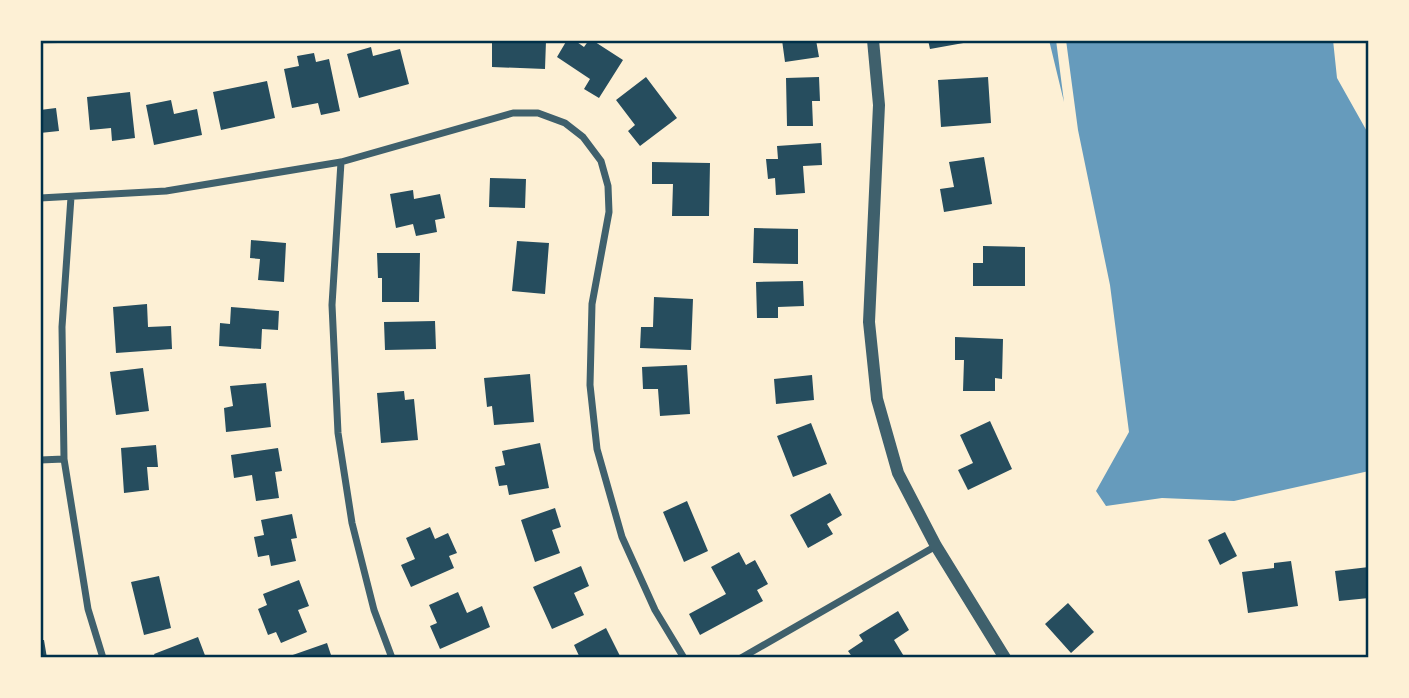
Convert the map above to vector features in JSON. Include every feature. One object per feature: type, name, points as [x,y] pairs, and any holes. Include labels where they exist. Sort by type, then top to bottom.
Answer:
[{"type":"street","points":[[873,40],[880,104],[869,321],[877,399],[898,473],[936,546],[1005,658]]},
{"type":"street","points":[[40,198],[166,191],[341,162],[513,113],[538,113],[565,123],[583,137],[601,161],[608,186],[609,212],[592,304],[590,385],[597,449],[622,537],[655,610],[684,658]]},
{"type":"street","points":[[341,162],[332,305],[338,433],[352,523],[374,610],[392,658]]},
{"type":"street","points":[[71,197],[62,327],[64,459],[88,609],[103,658]]},
{"type":"street","points":[[40,460],[64,459]]},
{"type":"street","points":[[741,658],[936,546]]},
{"type":"lane","points":[[40,41],[114,40]]},
{"type":"water","points":[[1049,40],[1056,40],[1064,102]]},
{"type":"water","points":[[1066,40],[1333,40],[1337,78],[1369,135],[1369,471],[1234,501],[1162,498],[1106,506],[1096,491],[1129,432],[1110,285],[1078,130]]},
{"type":"building","points":[[492,40],[546,41],[545,69],[492,67]]},
{"type":"building","points":[[567,40],[574,40],[584,47],[592,40],[623,60],[599,98],[584,89],[590,79],[557,57]]},
{"type":"building","points":[[782,40],[816,40],[819,57],[785,62]]},
{"type":"building","points":[[928,40],[969,40],[969,42],[930,49]]},
{"type":"building","points":[[371,47],[373,56],[400,49],[409,84],[359,98],[347,54]]},
{"type":"building","points":[[314,53],[316,62],[329,59],[340,111],[321,115],[318,103],[292,108],[284,69],[299,66],[297,56]]},
{"type":"building","points":[[646,77],[677,118],[640,146],[628,131],[635,125],[616,100]]},
{"type":"building","points":[[819,77],[820,101],[812,101],[813,126],[787,126],[786,78]]},
{"type":"building","points":[[988,77],[991,123],[941,127],[938,80]]},
{"type":"building","points":[[267,81],[275,118],[221,130],[213,92]]},
{"type":"building","points":[[130,92],[135,138],[112,141],[111,128],[90,130],[87,97]]},
{"type":"building","points":[[171,100],[174,114],[197,109],[202,135],[154,145],[146,105]]},
{"type":"building","points":[[56,108],[59,131],[40,133],[40,110]]},
{"type":"building","points":[[821,143],[822,165],[803,166],[805,193],[776,195],[775,178],[768,179],[766,159],[778,159],[777,146]]},
{"type":"building","points":[[984,157],[992,204],[944,212],[940,189],[954,187],[949,162]]},
{"type":"building","points":[[652,162],[710,163],[709,216],[672,216],[673,184],[652,184]]},
{"type":"building","points":[[490,178],[526,179],[525,208],[489,207]]},
{"type":"building","points":[[413,190],[414,199],[440,194],[445,218],[435,220],[437,232],[416,236],[413,224],[396,228],[390,194]]},
{"type":"building","points":[[754,228],[798,229],[798,264],[753,263]]},
{"type":"building","points":[[251,240],[286,243],[284,282],[258,280],[260,259],[250,258]]},
{"type":"building","points":[[517,241],[549,243],[545,294],[512,291]]},
{"type":"building","points":[[983,246],[1025,247],[1025,286],[973,286],[973,263],[983,263]]},
{"type":"building","points":[[377,253],[420,253],[419,302],[382,302],[382,278],[378,278]]},
{"type":"building","points":[[803,281],[804,306],[778,307],[778,318],[757,318],[756,282]]},
{"type":"building","points":[[654,297],[693,299],[691,350],[640,348],[641,327],[653,327]]},
{"type":"building","points":[[147,304],[148,327],[171,326],[172,349],[116,353],[113,307]]},
{"type":"building","points":[[231,307],[279,311],[278,330],[262,329],[261,349],[219,346],[220,323],[230,324]]},
{"type":"building","points":[[435,321],[436,349],[385,350],[384,322]]},
{"type":"building","points":[[955,337],[1003,339],[1002,379],[995,378],[995,391],[963,391],[964,360],[955,360]]},
{"type":"building","points":[[687,365],[690,414],[660,416],[658,389],[643,389],[642,367]]},
{"type":"building","points":[[143,368],[149,411],[116,415],[110,372]]},
{"type":"building","points":[[530,374],[534,422],[494,425],[492,406],[487,407],[484,378]]},
{"type":"building","points":[[812,375],[814,400],[776,404],[774,379]]},
{"type":"building","points":[[266,383],[271,427],[226,432],[224,408],[233,406],[230,386]]},
{"type":"building","points":[[404,391],[405,400],[414,399],[418,440],[381,443],[377,393]]},
{"type":"building","points":[[990,421],[1012,469],[968,490],[958,470],[973,463],[960,435]]},
{"type":"building","points":[[811,423],[827,464],[793,477],[777,436]]},
{"type":"building","points":[[540,443],[549,488],[509,495],[507,485],[499,486],[495,467],[505,465],[502,451]]},
{"type":"building","points":[[156,445],[158,467],[147,467],[149,490],[124,493],[121,448]]},
{"type":"building","points":[[278,448],[282,471],[275,472],[279,498],[256,501],[252,475],[234,478],[231,455]]},
{"type":"building","points":[[830,493],[842,515],[827,524],[833,534],[808,548],[790,515]]},
{"type":"building","points":[[687,501],[708,551],[684,562],[663,512]]},
{"type":"building","points":[[555,508],[561,527],[552,530],[560,553],[535,562],[521,520]]},
{"type":"building","points":[[292,514],[297,538],[291,539],[296,561],[271,566],[269,555],[258,557],[254,537],[264,535],[261,520]]},
{"type":"building","points":[[430,527],[435,539],[448,533],[457,553],[449,556],[454,568],[411,587],[401,565],[415,559],[406,538]]},
{"type":"building","points":[[1225,532],[1237,556],[1220,565],[1208,540]]},
{"type":"building","points":[[739,552],[746,565],[755,560],[768,584],[757,590],[763,601],[700,635],[689,614],[726,594],[711,567]]},
{"type":"building","points":[[1291,561],[1298,606],[1248,613],[1242,572],[1274,568],[1274,563]]},
{"type":"building","points":[[581,566],[589,586],[574,593],[584,615],[552,629],[533,587]]},
{"type":"building","points":[[1369,567],[1369,598],[1339,601],[1335,571]]},
{"type":"building","points":[[159,576],[171,628],[144,635],[131,582]]},
{"type":"building","points":[[299,580],[309,606],[298,610],[307,632],[281,643],[276,632],[268,635],[258,609],[267,605],[263,594]]},
{"type":"building","points":[[458,592],[467,613],[482,606],[490,627],[440,649],[430,626],[437,623],[429,605]]},
{"type":"building","points":[[1068,603],[1094,632],[1071,653],[1045,624]]},
{"type":"building","points":[[898,611],[909,630],[894,640],[905,658],[853,658],[848,651],[863,641],[859,635]]},
{"type":"building","points":[[606,628],[621,658],[580,658],[574,645]]},
{"type":"building","points":[[198,637],[206,658],[156,658],[154,654]]},
{"type":"building","points":[[40,640],[44,640],[47,658],[40,658]]},
{"type":"building","points":[[327,643],[332,658],[287,658],[287,657]]}]
